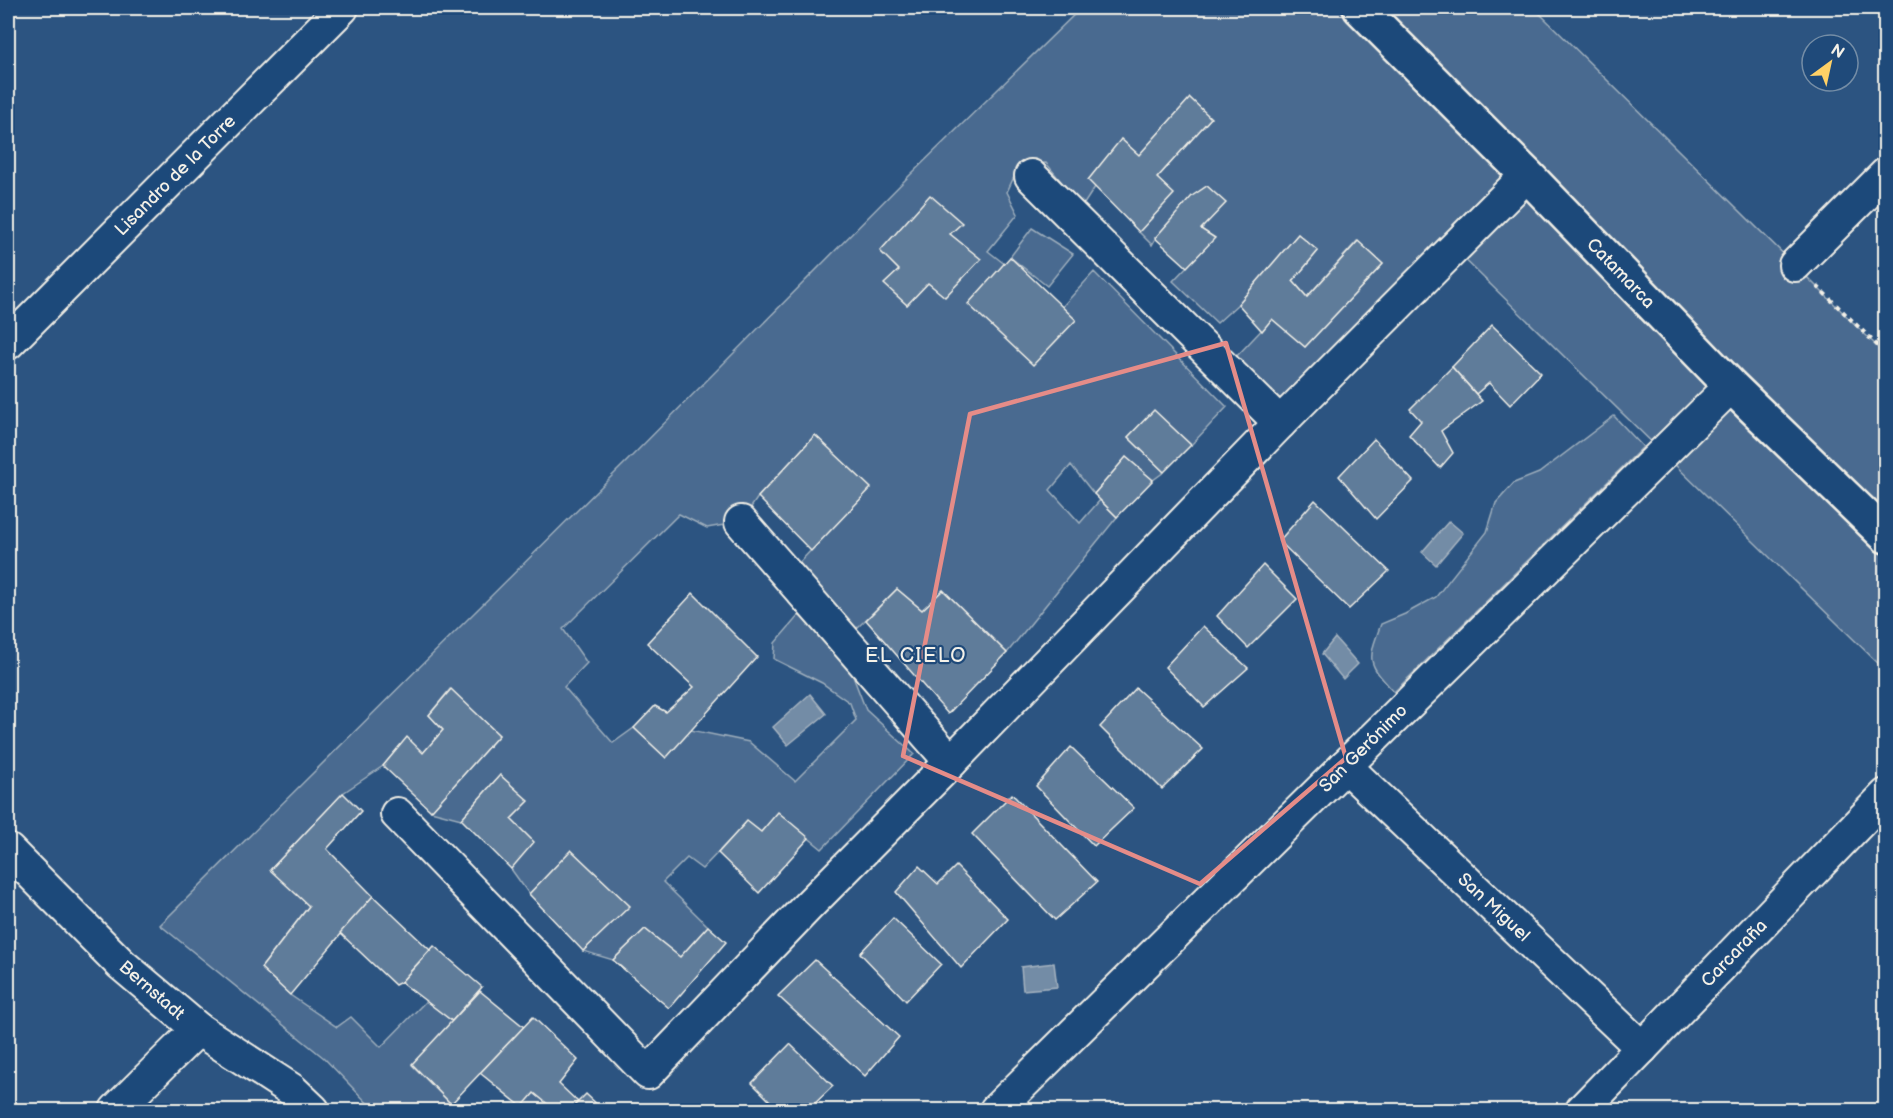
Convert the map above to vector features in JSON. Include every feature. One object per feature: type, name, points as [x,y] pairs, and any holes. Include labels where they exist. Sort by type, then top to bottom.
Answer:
[{"type":"main road","name":"Catamarca","points":[[1360,8],[1731,386],[1886,536]]},
{"type":"street","name":"Lisandro de la Torre","points":[[8,343],[342,8]]},
{"type":"street","points":[[1795,265],[1886,174]]},
{"type":"street","points":[[1031,176],[1280,423]]},
{"type":"street","points":[[397,814],[648,1073],[1280,423],[1527,176]]},
{"type":"street","name":"San Gerónimo","points":[[996,1110],[1731,386]]},
{"type":"street","points":[[741,522],[951,762]]},
{"type":"street","name":"San Miguel","points":[[1345,766],[1642,1048]]},
{"type":"street","name":"Carcaraña","points":[[1582,1110],[1886,795]]},
{"type":"street","name":"Bernstadt","points":[[8,850],[121,964],[198,1029],[292,1090],[313,1110]]},
{"type":"street","points":[[116,1110],[198,1029]]},
{"type":"path","points":[[1795,265],[1886,354]]},
{"type":"highlighted area","points":[[1226,343],[1346,758],[1200,884],[903,756],[970,414]]},
{"type":"shaded area","points":[[1081,8],[1534,8],[1885,354],[1885,670],[1445,240],[1277,403],[1234,359],[1272,319],[1305,347],[1383,264],[1357,241],[1307,297],[1293,281],[1318,251],[1298,234],[1238,304],[1217,323],[1173,281],[1214,238],[1201,229],[1225,203],[1207,186],[1192,197],[1152,245],[1139,232],[1173,194],[1157,178],[1210,119],[1190,98],[1139,155],[1121,139],[1084,204],[1073,196],[1046,163],[1020,164],[1007,192],[1018,214],[988,251],[1076,320],[1062,307],[1094,272],[1227,407],[1191,445],[1154,411],[1128,437],[1164,472],[1153,480],[1126,457],[1094,494],[1071,465],[1050,490],[1080,523],[1100,500],[1117,517],[1007,653],[943,590],[922,610],[897,589],[854,631],[797,565],[870,488],[815,435],[758,497],[741,522],[707,528],[679,514],[563,629],[587,663],[564,687],[613,743],[634,728],[666,758],[691,730],[749,742],[795,781],[856,720],[850,703],[822,683],[774,659],[775,643],[799,615],[849,666],[866,710],[914,754],[822,849],[778,813],[761,832],[747,822],[702,869],[687,858],[663,882],[708,926],[680,957],[645,929],[613,960],[583,951],[629,906],[571,850],[529,894],[511,869],[511,819],[528,801],[500,775],[461,819],[431,811],[499,735],[450,689],[429,715],[443,730],[423,753],[407,738],[383,766],[343,793],[271,869],[309,906],[261,968],[290,995],[337,1027],[351,1017],[381,1047],[426,1001],[452,1021],[412,1065],[451,1104],[446,1110],[374,1110],[324,1058],[160,925],[627,461],[908,177]],"holes":[[[950,234],[980,259],[945,296],[928,283],[907,305],[885,284],[899,270],[881,251]]]},
{"type":"shaded area","points":[[1032,228],[1073,254],[1047,286],[1010,257]]},
{"type":"shaded area","points":[[1614,416],[1643,447],[1394,692],[1374,667],[1372,661],[1373,646],[1381,624],[1436,597],[1487,532],[1496,503],[1514,483],[1539,473]]},
{"type":"shaded area","points":[[1449,521],[1463,533],[1436,565],[1422,552]]},
{"type":"shaded area","points":[[1335,638],[1358,664],[1343,679],[1322,654]]},
{"type":"shaded area","points":[[810,694],[826,714],[788,745],[773,727]]},
{"type":"shaded area","points":[[1054,963],[1057,987],[1023,990],[1021,967]]},
{"type":"shaded area","points":[[534,1093],[555,1110],[518,1110]]},
{"type":"building","points":[[1190,98],[1211,118],[1157,178],[1174,194],[1139,232],[1088,180],[1121,139],[1139,155]]},
{"type":"building","points":[[1207,186],[1226,203],[1201,229],[1215,238],[1187,267],[1155,238],[1192,196]]},
{"type":"building","points":[[930,195],[962,223],[950,234],[981,259],[945,297],[928,283],[907,305],[884,284],[899,270],[880,251]]},
{"type":"building","points":[[1298,234],[1318,251],[1293,281],[1307,297],[1358,241],[1383,264],[1305,347],[1272,319],[1262,331],[1238,304]]},
{"type":"building","points":[[1010,257],[1076,320],[1033,365],[968,304]]},
{"type":"building","points":[[1492,325],[1541,373],[1510,405],[1489,383],[1476,394],[1452,367]]},
{"type":"building","points":[[1452,367],[1482,401],[1441,431],[1453,453],[1440,468],[1409,435],[1421,421],[1410,409]]},
{"type":"building","points":[[1154,410],[1191,445],[1164,472],[1128,437]]},
{"type":"building","points":[[815,435],[871,488],[811,551],[758,497]]},
{"type":"building","points":[[1374,439],[1413,481],[1376,519],[1339,476]]},
{"type":"building","points":[[1126,457],[1153,480],[1117,517],[1094,494]]},
{"type":"building","points":[[1315,500],[1389,571],[1349,609],[1279,541]]},
{"type":"building","points":[[1263,565],[1297,599],[1248,648],[1217,616]]},
{"type":"building","points":[[897,589],[922,610],[943,590],[1007,653],[948,714],[866,620]]},
{"type":"building","points":[[693,593],[757,657],[666,758],[634,728],[655,706],[666,712],[694,687],[647,643]]},
{"type":"building","points":[[1203,626],[1248,668],[1204,707],[1165,667]]},
{"type":"building","points":[[1136,688],[1203,749],[1162,789],[1100,727]]},
{"type":"building","points":[[451,689],[499,735],[431,811],[383,766],[407,737],[423,753],[443,730],[429,715]]},
{"type":"building","points":[[1071,747],[1134,808],[1094,846],[1036,786]]},
{"type":"building","points":[[500,775],[529,801],[511,819],[534,842],[511,869],[461,819]]},
{"type":"building","points":[[343,793],[361,811],[327,849],[373,896],[290,995],[261,968],[309,906],[270,870]]},
{"type":"building","points":[[1012,794],[1097,882],[1055,920],[972,834]]},
{"type":"building","points":[[778,812],[809,838],[759,893],[718,853],[747,821],[761,832]]},
{"type":"building","points":[[571,850],[630,906],[583,951],[529,894]]},
{"type":"building","points":[[919,866],[938,884],[956,866],[1008,919],[961,968],[896,892]]},
{"type":"building","points":[[373,896],[430,950],[401,982],[395,985],[340,933]]},
{"type":"building","points":[[893,918],[941,964],[906,1001],[860,953]]},
{"type":"building","points":[[708,926],[726,942],[669,1008],[613,960],[645,929],[680,957]]},
{"type":"building","points":[[434,946],[482,987],[452,1021],[401,982]]},
{"type":"building","points":[[815,960],[899,1037],[865,1076],[778,996]]},
{"type":"building","points":[[480,991],[524,1027],[451,1104],[412,1064]]},
{"type":"building","points":[[533,1017],[578,1060],[559,1084],[578,1102],[570,1110],[555,1110],[534,1093],[522,1107],[480,1073]]},
{"type":"building","points":[[790,1044],[833,1086],[808,1110],[779,1110],[752,1083]]},
{"type":"building","points":[[586,1094],[603,1110],[570,1110]]},
{"type":"district","name":"EL CIELO","points":[[916,655]]}]
